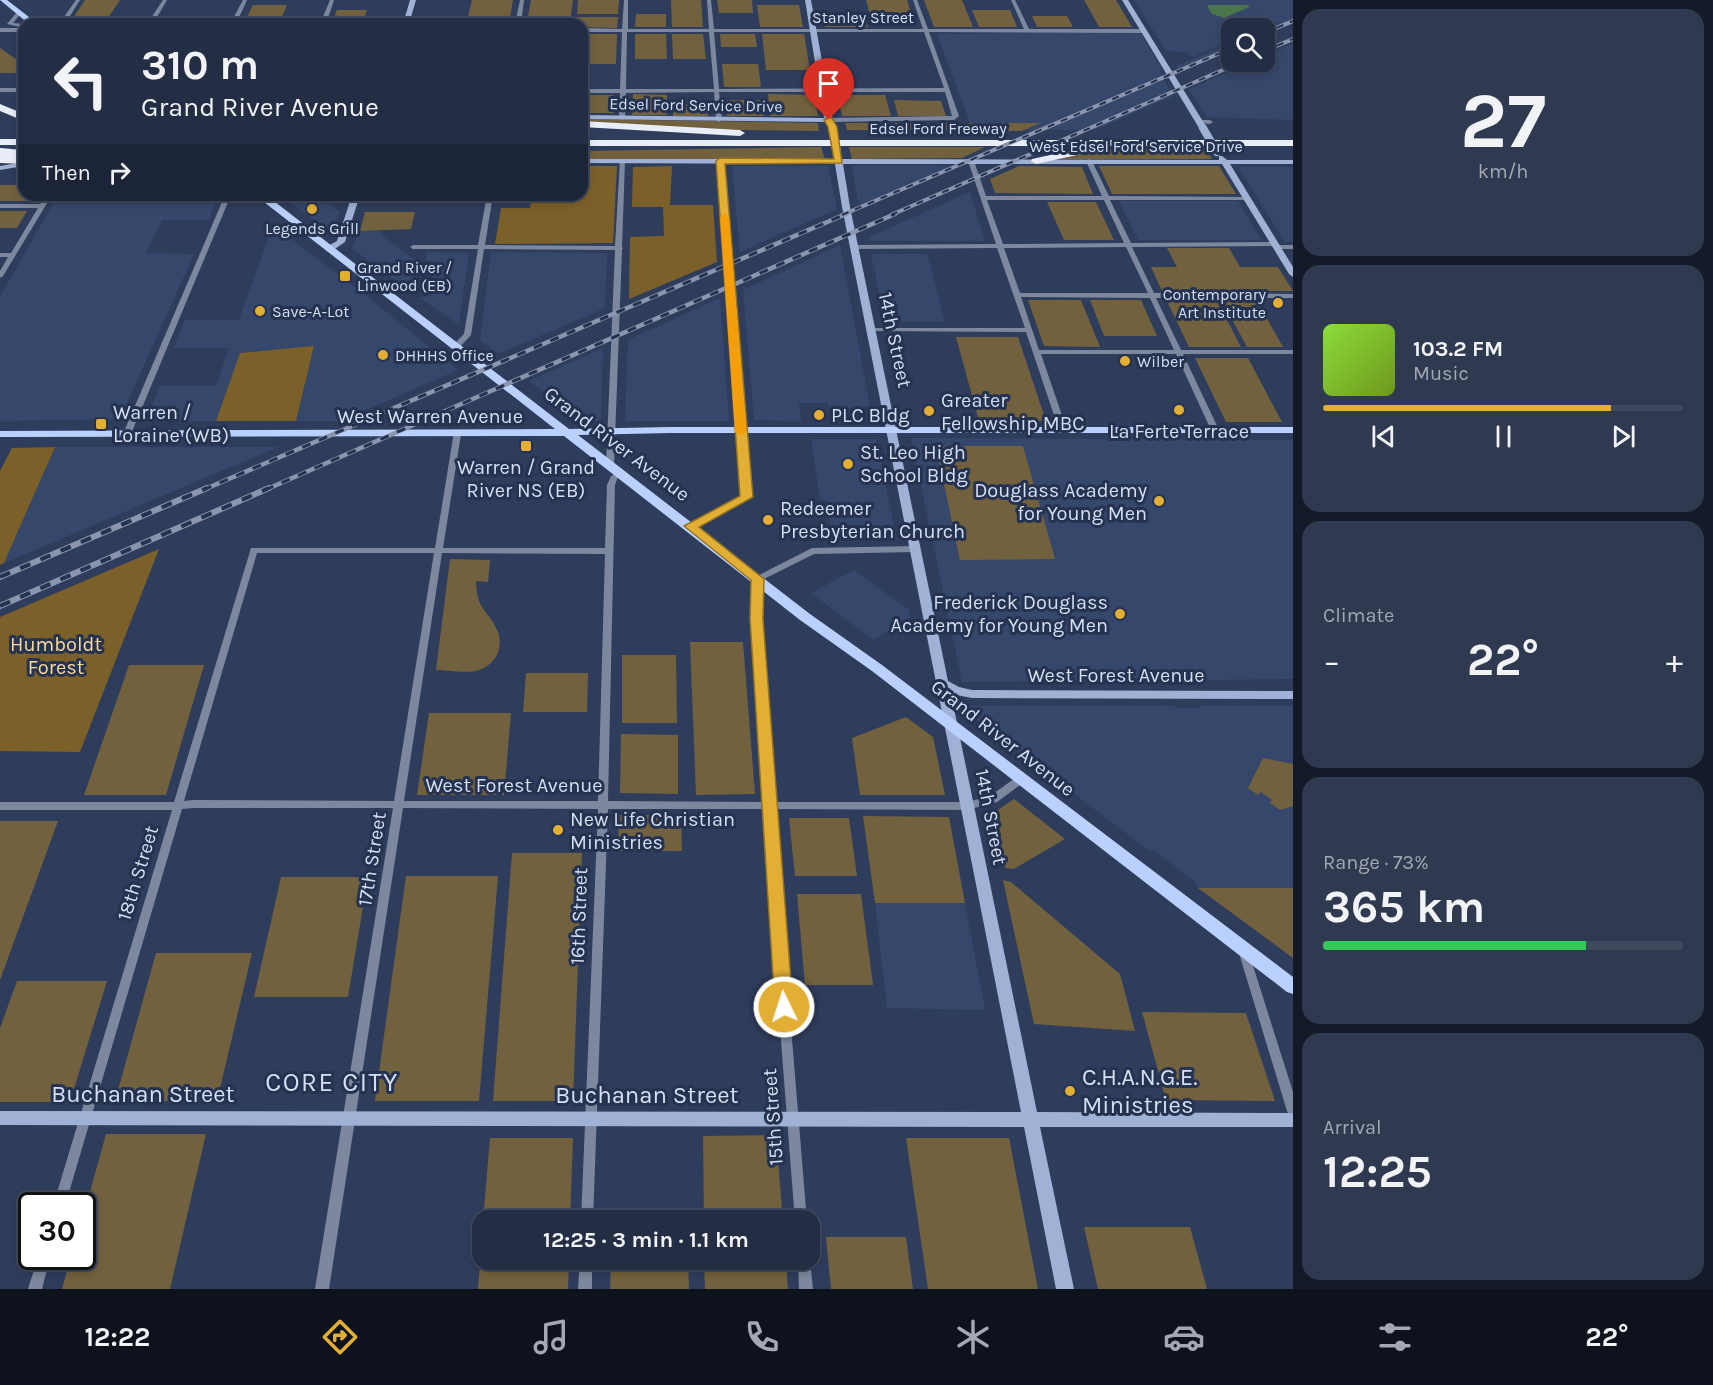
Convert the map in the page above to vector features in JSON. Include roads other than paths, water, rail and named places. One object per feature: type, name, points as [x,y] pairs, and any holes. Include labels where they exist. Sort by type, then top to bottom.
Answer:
[{"type":"highway","points":[[0,107],[18,116]]},
{"type":"highway","points":[[0,122],[18,120]]},
{"type":"highway","points":[[588,124],[780,135]]},
{"type":"highway","name":"Edsel Ford Freeway","points":[[588,135],[1293,134]]},
{"type":"highway","points":[[0,136],[18,136]]},
{"type":"highway","points":[[0,142],[18,142]]},
{"type":"highway","name":"Edsel Ford Freeway","points":[[588,145],[685,146],[718,143],[1293,144]]},
{"type":"highway","points":[[1036,161],[1081,152],[1149,144]]},
{"type":"highway","points":[[0,156],[18,158]]},
{"type":"main road","points":[[2,0],[26,18]]},
{"type":"main road","name":"Grand River Avenue","points":[[268,201],[805,617],[950,724],[1293,987]]},
{"type":"main road","name":"West Warren Avenue","points":[[0,434],[457,434],[611,430],[1293,430]]},
{"type":"street","points":[[66,18],[78,0]]},
{"type":"street","points":[[154,18],[165,0]]},
{"type":"street","points":[[236,18],[245,0]]},
{"type":"street","points":[[324,18],[332,0]]},
{"type":"street","points":[[408,18],[413,0]]},
{"type":"street","points":[[519,18],[522,0]]},
{"type":"street","points":[[622,118],[626,0]]},
{"type":"street","points":[[709,0],[719,120]]},
{"type":"street","name":"14th Street","points":[[808,0],[822,91],[837,151],[854,247],[1065,1289]]},
{"type":"street","points":[[588,91],[947,90],[915,0]]},
{"type":"street","points":[[1013,0],[1027,30]]},
{"type":"street","points":[[1125,0],[1293,274]]},
{"type":"street","points":[[0,37],[2,30],[19,13]]},
{"type":"street","points":[[10,24],[18,26]]},
{"type":"street","points":[[2,30],[18,29]]},
{"type":"street","name":"Stanley Street","points":[[588,30],[1144,31]]},
{"type":"street","name":"Edsel Ford Service Drive","points":[[588,117],[831,123],[954,116],[947,90]]},
{"type":"street","points":[[1201,125],[1210,122]]},
{"type":"street","points":[[0,168],[18,160]]},
{"type":"street","name":"West Edsel Ford Service Drive","points":[[588,161],[1293,162]]},
{"type":"street","points":[[610,466],[622,161]]},
{"type":"street","points":[[690,526],[747,497],[720,161]]},
{"type":"street","points":[[971,161],[1063,430]]},
{"type":"street","points":[[1089,162],[1215,430]]},
{"type":"street","points":[[983,198],[1246,198]]},
{"type":"street","points":[[0,276],[45,201]]},
{"type":"street","points":[[127,434],[225,201]]},
{"type":"street","points":[[329,249],[341,242],[354,201]]},
{"type":"street","points":[[455,347],[467,335],[489,201]]},
{"type":"street","points":[[0,206],[42,206]]},
{"type":"street","points":[[854,247],[999,247],[1008,244],[1293,247]]},
{"type":"street","points":[[413,247],[620,248]]},
{"type":"street","points":[[0,255],[12,255]]},
{"type":"street","points":[[1016,295],[1293,296]]},
{"type":"street","points":[[872,330],[1028,330]]},
{"type":"street","points":[[1035,352],[1293,352]]},
{"type":"street","name":"17th Street","points":[[322,1289],[457,434]]},
{"type":"street","name":"16th Street","points":[[587,1210],[603,805],[610,484],[621,474]]},
{"type":"street","points":[[758,579],[812,551],[915,549]]},
{"type":"street","name":"18th Street","points":[[63,1192],[254,550],[438,550]]},
{"type":"street","points":[[438,550],[610,551]]},
{"type":"street","name":"15th Street","points":[[758,579],[757,619],[768,805],[800,1210]]},
{"type":"street","name":"West Forest Avenue","points":[[942,683],[956,691],[972,694],[1293,695]]},
{"type":"street","name":"West Forest Avenue","points":[[0,806],[178,806],[193,804],[967,806],[993,799],[1021,778]]},
{"type":"street","points":[[1243,948],[1293,1111]]},
{"type":"street","name":"Buchanan Street","points":[[0,1118],[1293,1120]]},
{"type":"street","points":[[35,1289],[40,1270]]},
{"type":"street","points":[[585,1289],[586,1270]]},
{"type":"street","points":[[805,1270],[806,1289]]},
{"type":"railway","points":[[1275,28],[1293,21]]},
{"type":"railway","points":[[1275,46],[1293,39]]},
{"type":"railway","points":[[842,215],[1221,53]]},
{"type":"railway","points":[[891,215],[1221,71]]},
{"type":"railway","points":[[203,490],[846,214]]},
{"type":"railway","points":[[265,490],[895,214]]},
{"type":"railway","points":[[0,577],[207,488]]},
{"type":"railway","points":[[0,606],[269,488]]},
{"type":"place","name":"Legends Grill","points":[[312,209]]},
{"type":"place","name":"Grand River / Linwood (EB)","points":[[345,276]]},
{"type":"place","name":"Contemporary Art Institute","points":[[1278,303]]},
{"type":"place","name":"Save-A-Lot","points":[[260,311]]},
{"type":"place","name":"DHHHS Office","points":[[383,355]]},
{"type":"place","name":"Wilber","points":[[1125,361]]},
{"type":"place","name":"La Ferte Terrace","points":[[1179,410]]},
{"type":"place","name":"Greater Fellowship MBC","points":[[929,411]]},
{"type":"place","name":"PLC Bldg","points":[[819,415]]},
{"type":"place","name":"Warren / Loraine (WB)","points":[[101,424]]},
{"type":"place","name":"Warren / Grand River NS (EB)","points":[[526,446]]},
{"type":"place","name":"St. Leo High School Bldg","points":[[848,464]]},
{"type":"place","name":"Douglass Academy for Young Men","points":[[1159,501]]},
{"type":"place","name":"Redeemer Presbyterian Church","points":[[768,520]]},
{"type":"place","name":"Frederick Douglass Academy for Young Men","points":[[1120,614]]},
{"type":"place","name":"New Life Christian Ministries","points":[[558,830]]},
{"type":"place","name":"C.H.A.N.G.E. Ministries","points":[[1070,1091]]},
{"type":"district","name":"CORE CITY","points":[[332,1082]]},
{"type":"park label","name":"Humboldt Forest","points":[[56,656]]}]
